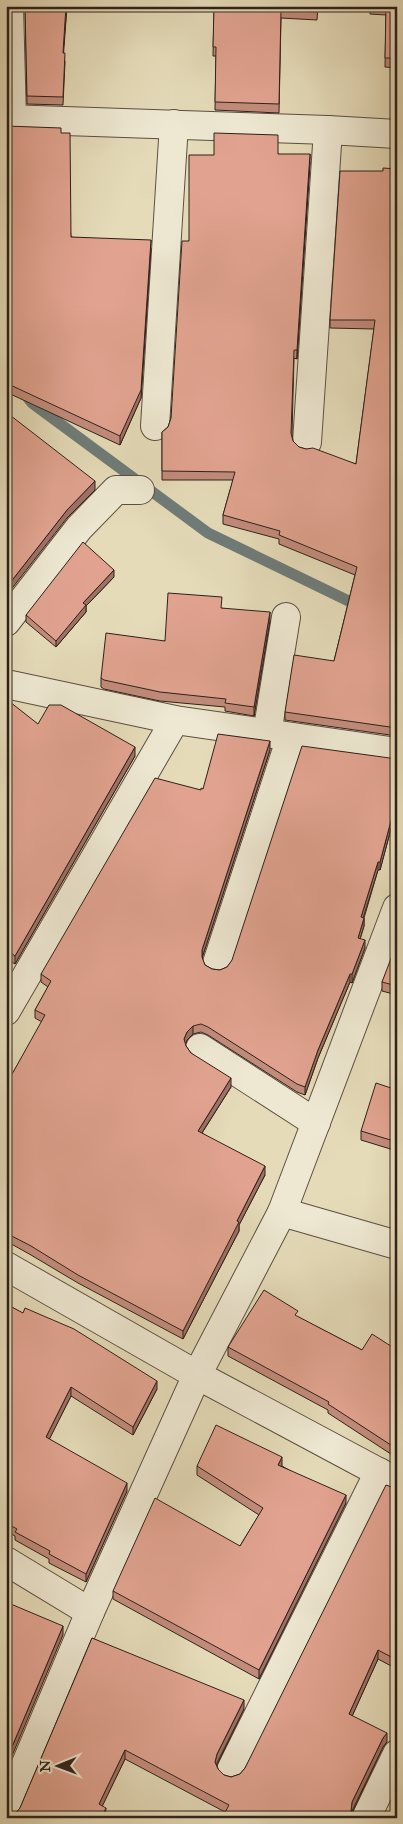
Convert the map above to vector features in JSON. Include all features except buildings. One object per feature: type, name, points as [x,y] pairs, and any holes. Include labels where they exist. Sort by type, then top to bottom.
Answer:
[{"type":"street","points":[[9,6],[9,119],[397,134]]},
{"type":"street","points":[[155,426],[174,124]]},
{"type":"street","points":[[307,442],[328,130]]},
{"type":"street","points":[[6,622],[79,528],[116,490],[140,490]]},
{"type":"street","points":[[216,963],[279,735],[286,617]]},
{"type":"street","points":[[6,684],[175,720],[397,752]]},
{"type":"street","points":[[6,1011],[175,720]]},
{"type":"street","points":[[6,1811],[90,1612],[197,1375],[282,1212],[397,908]]},
{"type":"street","points":[[200,1048],[316,1123]]},
{"type":"street","points":[[282,1212],[397,1245]]},
{"type":"street","points":[[6,1266],[197,1375],[388,1477],[231,1770]]},
{"type":"street","points":[[6,1561],[90,1612]]},
{"type":"street","points":[[366,1818],[397,1754]]},
{"type":"waterway","points":[[6,370],[32,403],[208,533],[361,607]]}]
